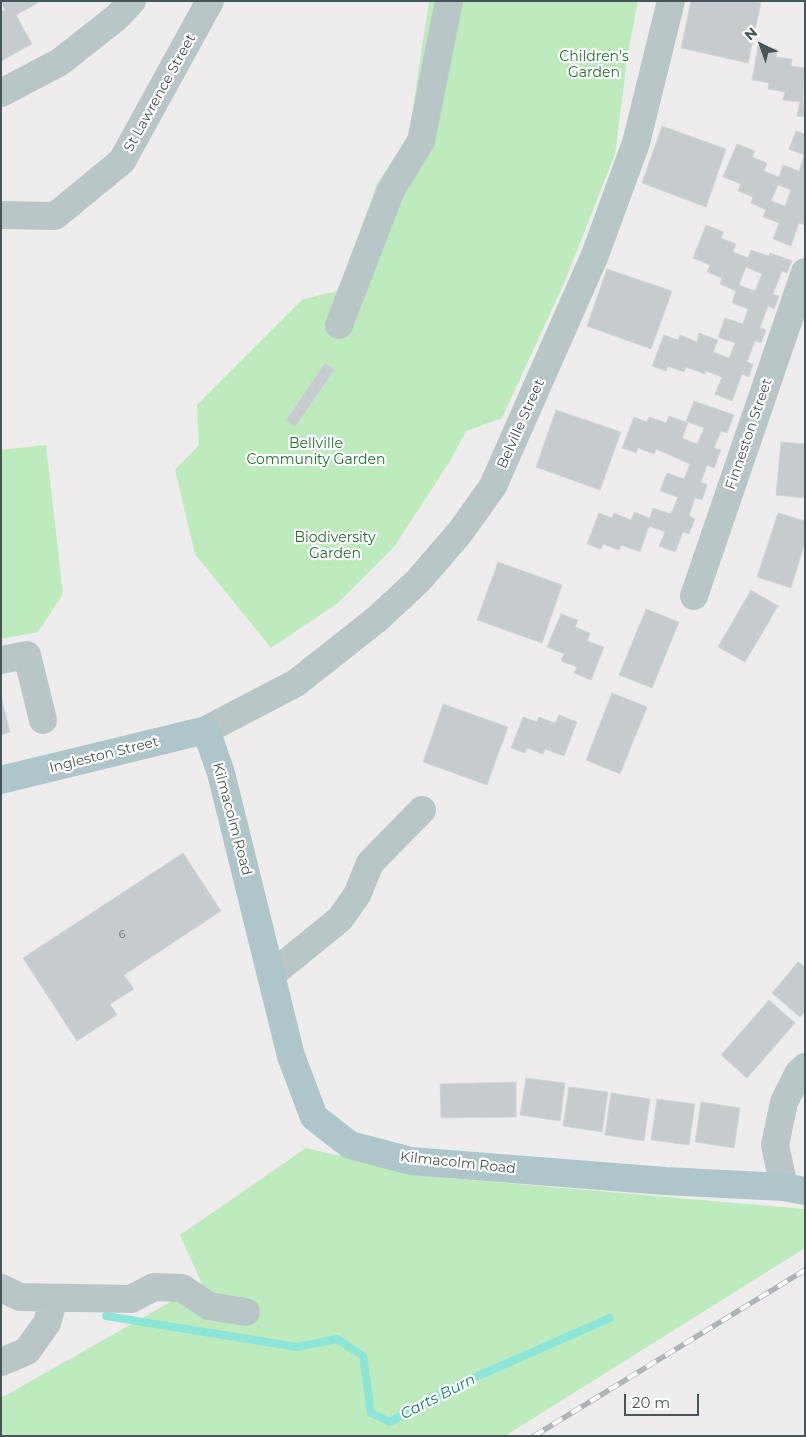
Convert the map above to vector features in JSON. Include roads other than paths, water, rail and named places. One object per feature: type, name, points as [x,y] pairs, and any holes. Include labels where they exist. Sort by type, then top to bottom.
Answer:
[{"type":"main road","name":"Ingleston Street","points":[[1,780],[206,730]]},
{"type":"main road","name":"Kilmacolm Road","points":[[206,730],[221,773],[291,1056],[314,1117],[350,1145],[411,1161],[794,1189]]},
{"type":"street","name":"St Lawrence Street","points":[[1,215],[55,216],[122,161],[210,1]]},
{"type":"street","points":[[340,324],[391,190],[421,141],[449,1]]},
{"type":"street","name":"Belville Street","points":[[206,730],[296,683],[377,619],[418,581],[461,531],[493,486],[595,255],[636,143],[671,1]]},
{"type":"street","points":[[1,94],[60,62],[117,7]]},
{"type":"street","name":"Finneston Street","points":[[694,596],[805,272]]},
{"type":"street","points":[[1,660],[27,655],[43,720]]},
{"type":"street","points":[[271,975],[340,919],[357,895],[370,863],[422,810]]},
{"type":"street","points":[[794,1189],[775,1145],[784,1102],[798,1074],[805,1067]]},
{"type":"street","points":[[1,1288],[20,1297],[131,1299],[154,1287],[182,1288],[209,1306],[246,1312]]},
{"type":"street","points":[[1,1362],[27,1351],[47,1323],[54,1298]]},
{"type":"waterway","name":"Carts Burn","points":[[106,1316],[297,1347],[337,1339],[363,1356],[371,1413],[390,1422],[446,1390],[610,1318]]},
{"type":"railway","points":[[534,1436],[805,1270]]},
{"type":"park label","name":"Children's Garden","points":[[594,66]]},
{"type":"park label","name":"Bellville Community Garden","points":[[316,452]]},
{"type":"park label","name":"Biodiversity Garden","points":[[335,546]]}]
